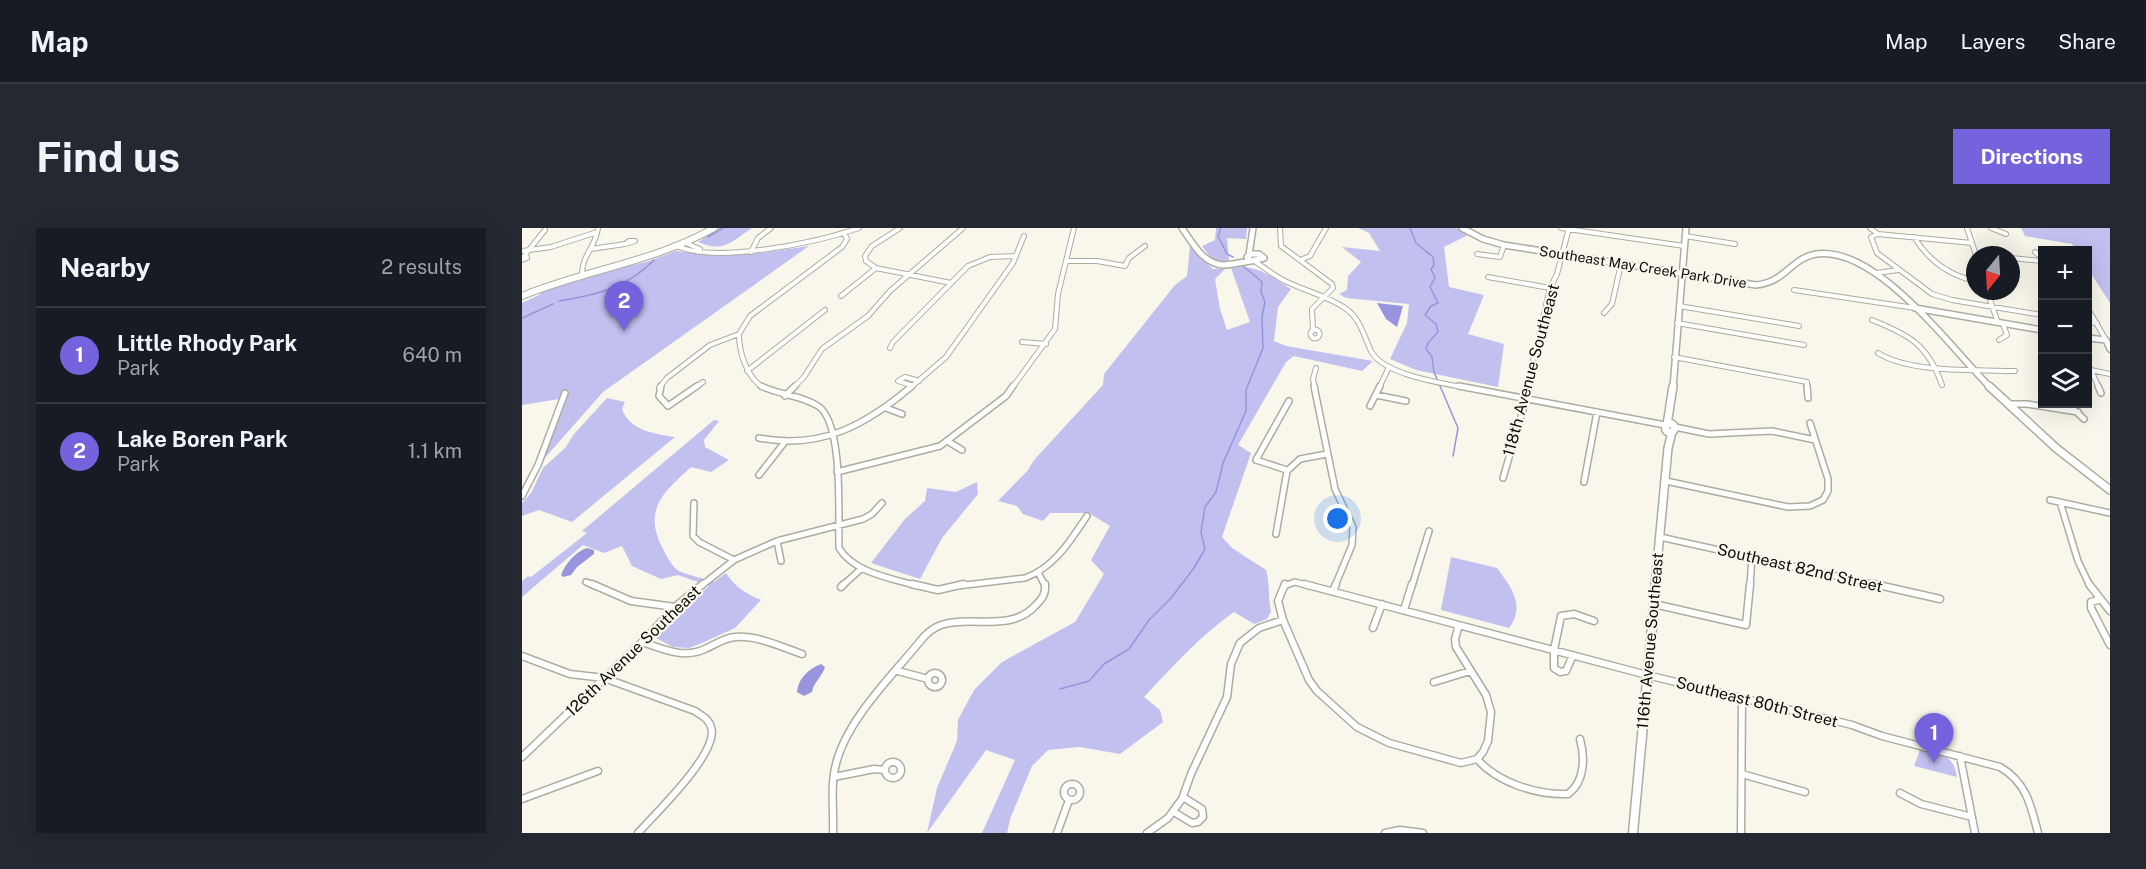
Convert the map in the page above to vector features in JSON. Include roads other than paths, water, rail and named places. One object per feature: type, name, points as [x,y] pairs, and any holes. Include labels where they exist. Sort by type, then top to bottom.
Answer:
[{"type":"main road","points":[[681,245],[708,228]]},
{"type":"main road","points":[[522,294],[582,274],[637,262],[681,245],[714,228]]},
{"type":"street","points":[[523,255],[544,229],[551,228]]},
{"type":"street","points":[[751,252],[758,238],[771,228]]},
{"type":"street","points":[[681,245],[707,252],[751,252],[802,245],[859,228]]},
{"type":"street","points":[[900,228],[875,243],[866,253],[866,261],[876,268],[951,283]]},
{"type":"street","points":[[785,396],[804,377],[822,349],[862,321],[890,291],[963,228]]},
{"type":"street","points":[[837,472],[927,451],[949,442],[1006,396],[1046,344],[1056,325],[1058,294],[1068,261],[1074,228]]},
{"type":"street","points":[[1182,228],[1209,261],[1220,265],[1263,259]]},
{"type":"street","points":[[1251,259],[1252,228]]},
{"type":"street","points":[[1280,228],[1281,246],[1332,284],[1333,288],[1321,296],[1311,310],[1313,331]]},
{"type":"street","points":[[1300,260],[1310,256],[1326,228]]},
{"type":"street","name":"Southeast May Creek Park Drive","points":[[1462,228],[1483,239],[1504,245],[1763,285],[1776,282],[1798,260],[1809,254],[1833,254],[1859,262]]},
{"type":"street","points":[[1561,228],[1684,246]]},
{"type":"street","name":"116th Avenue Southeast","points":[[1633,833],[1666,481],[1686,228]]},
{"type":"street","points":[[1870,228],[1878,234]]},
{"type":"street","points":[[1967,228],[1973,246]]},
{"type":"street","points":[[1991,228],[2006,234]]},
{"type":"street","name":"118th Avenue Southeast","points":[[1503,478],[1551,288],[1569,229]]},
{"type":"street","points":[[523,255],[598,230],[597,240],[582,261],[582,274]]},
{"type":"street","points":[[703,382],[668,406],[659,396],[660,385],[674,372],[710,345],[739,333],[750,316],[842,248],[847,239],[844,233]]},
{"type":"street","points":[[1972,243],[1878,234],[1872,236],[1873,247],[1926,291],[1940,297],[2038,314]]},
{"type":"street","points":[[759,438],[784,443],[834,434],[865,423],[886,408],[945,357],[1016,256],[1024,236]]},
{"type":"street","points":[[1686,236],[1735,244]]},
{"type":"street","points":[[1914,237],[1922,251],[1943,269],[1966,279]]},
{"type":"street","points":[[591,249],[625,244]]},
{"type":"street","points":[[681,245],[707,252]]},
{"type":"street","points":[[1251,245],[1264,257],[1263,259],[1301,288]]},
{"type":"street","points":[[1477,254],[1500,257],[1504,245]]},
{"type":"street","points":[[1068,261],[1097,261],[1125,266],[1129,258],[1145,246]]},
{"type":"street","points":[[2035,252],[2038,255]]},
{"type":"street","points":[[1251,259],[1259,254]]},
{"type":"street","points":[[890,348],[893,342],[964,269],[978,260],[996,256],[1016,256]]},
{"type":"street","points":[[1251,259],[1284,281],[1321,296],[1352,314],[1363,329],[1372,353],[1389,367],[1459,386],[1692,432],[1709,434],[1766,430],[1815,440]]},
{"type":"street","points":[[2020,259],[2038,260]]},
{"type":"street","points":[[1859,262],[1879,275],[1916,308],[1973,369],[2075,465],[2110,490]]},
{"type":"street","points":[[1859,262],[1893,288]]},
{"type":"street","points":[[1604,313],[1612,304],[1621,264]]},
{"type":"street","points":[[841,296],[876,268]]},
{"type":"street","points":[[1879,275],[1900,271]]},
{"type":"street","points":[[1488,277],[1551,288]]},
{"type":"street","points":[[1794,290],[2038,329]]},
{"type":"street","points":[[1990,300],[2007,334],[1999,340]]},
{"type":"street","points":[[1679,306],[1799,326]]},
{"type":"street","points":[[747,371],[825,310]]},
{"type":"street","points":[[2092,316],[2110,350]]},
{"type":"street","points":[[1872,320],[1911,335],[1937,368],[1942,385]]},
{"type":"street","points":[[1677,323],[1804,345]]},
{"type":"street","points":[[2092,323],[2097,324]]},
{"type":"street","points":[[739,333],[747,371],[760,386],[807,402],[823,411],[831,421],[837,472],[841,554],[862,568],[910,585],[938,590],[966,584],[1025,578],[1039,574],[1056,560],[1087,516]]},
{"type":"street","points":[[2092,338],[2106,340]]},
{"type":"street","points":[[1022,342],[1046,344]]},
{"type":"street","points":[[1878,353],[1889,360],[1937,368],[2015,371]]},
{"type":"street","points":[[1674,357],[1807,382],[1808,398]]},
{"type":"street","points":[[1370,406],[1389,367]]},
{"type":"street","points":[[1316,368],[1313,380],[1327,454],[1337,496],[1350,515],[1354,533],[1353,543],[1334,591]]},
{"type":"street","points":[[2101,393],[2091,370],[2110,374]]},
{"type":"street","points":[[913,386],[898,381],[898,379],[905,376],[919,381]]},
{"type":"street","points":[[522,496],[538,465],[565,393]]},
{"type":"street","points":[[1376,394],[1406,401]]},
{"type":"street","points":[[1287,470],[1256,460],[1289,401]]},
{"type":"street","points":[[2010,404],[2027,404],[2078,412]]},
{"type":"street","points":[[886,408],[902,414]]},
{"type":"street","points":[[2073,408],[2084,418]]},
{"type":"street","points":[[1584,482],[1597,412]]},
{"type":"street","points":[[1666,481],[1788,507],[1816,504],[1824,499],[1829,489],[1826,463],[1810,423]]},
{"type":"street","points":[[949,442],[962,450]]},
{"type":"street","points":[[759,475],[784,443]]},
{"type":"street","points":[[1276,534],[1287,470],[1300,459],[1327,454]]},
{"type":"street","points":[[2050,500],[2110,513]]},
{"type":"street","points":[[2060,502],[2085,576],[2098,600],[2110,610]]},
{"type":"street","points":[[694,503],[693,536],[699,542],[734,560]]},
{"type":"street","name":"126th Avenue Southeast","points":[[522,757],[642,642],[675,607],[734,560],[777,542],[868,517],[882,503]]},
{"type":"street","points":[[1404,610],[1429,531]]},
{"type":"street","name":"Southeast 82nd Street","points":[[1660,537],[1940,599]]},
{"type":"street","points":[[777,542],[781,561]]},
{"type":"street","points":[[1654,604],[1746,625],[1747,597],[1752,585],[1752,557]]},
{"type":"street","points":[[841,586],[862,568]]},
{"type":"street","points":[[833,833],[834,777],[839,753],[845,740],[927,633],[938,626],[949,623],[1003,622],[1024,616],[1037,606],[1045,594],[1046,585],[1039,574]]},
{"type":"street","points":[[586,582],[631,601],[675,607]]},
{"type":"street","name":"Southeast 80th Street","points":[[1289,583],[1299,582],[1647,675],[1852,725],[1882,736],[2000,767],[2014,775]]},
{"type":"street","points":[[1289,583],[1283,587],[1278,596],[1279,607],[1309,680],[1317,692],[1357,727],[1389,743],[1453,763],[1477,759],[1486,747],[1491,712],[1486,695],[1455,643],[1459,625]]},
{"type":"street","points":[[2098,600],[2091,602],[2091,608],[2110,645]]},
{"type":"street","points":[[1373,628],[1382,604]]},
{"type":"street","points":[[1573,655],[1566,671],[1557,671],[1553,665],[1554,650],[1562,616],[1576,614],[1594,621]]},
{"type":"street","points":[[1147,833],[1174,812],[1183,797],[1227,697],[1231,664],[1236,650],[1251,633],[1283,620]]},
{"type":"street","points":[[642,642],[675,654],[685,655],[732,637],[747,637],[802,654]]},
{"type":"street","points":[[522,656],[570,674],[604,678],[702,714],[711,724],[713,733],[710,747],[700,763],[638,833]]},
{"type":"street","points":[[898,670],[928,679]]},
{"type":"street","points":[[1434,682],[1470,671]]},
{"type":"street","points":[[1741,833],[1742,698]]},
{"type":"street","points":[[1477,759],[1488,770],[1503,779],[1555,794],[1568,794],[1578,785],[1583,751],[1580,739]]},
{"type":"street","points":[[1960,756],[1975,833]]},
{"type":"street","points":[[834,777],[874,769],[885,770]]},
{"type":"street","points":[[522,798],[598,771]]},
{"type":"street","points":[[1742,774],[1805,792]]},
{"type":"street","points":[[2014,775],[2028,792],[2038,833]]},
{"type":"street","points":[[1900,793],[1921,804],[1972,817]]},
{"type":"street","points":[[1174,812],[1192,824],[1203,818],[1202,809],[1183,797]]},
{"type":"street","points":[[1057,833],[1069,800]]},
{"type":"street","points":[[1384,833],[1400,830],[1423,833]]},
{"type":"waterway","points":[[708,237],[723,228]]},
{"type":"waterway","points":[[1221,228],[1218,236],[1227,254],[1233,257]]},
{"type":"waterway","points":[[1410,228],[1416,243],[1433,257],[1434,265],[1431,269],[1435,278],[1430,287],[1438,303],[1431,306],[1425,315],[1436,324],[1438,332],[1428,343],[1426,349],[1432,357],[1434,372],[1458,428],[1453,456]]},
{"type":"waterway","points":[[559,301],[598,293],[622,284],[644,270],[654,260]]},
{"type":"waterway","points":[[1060,689],[1089,681],[1104,664],[1129,649],[1149,620],[1171,598],[1194,568],[1205,549],[1201,532],[1205,507],[1216,492],[1223,463],[1246,411],[1246,390],[1263,348],[1262,317],[1265,302],[1261,292],[1262,282],[1242,265]]},
{"type":"waterway","points":[[522,318],[553,304]]},
{"type":"place","name":"Lake Boren Park","points":[[624,331]]},
{"type":"place","name":"Little Rhody Park","points":[[1934,763]]}]
